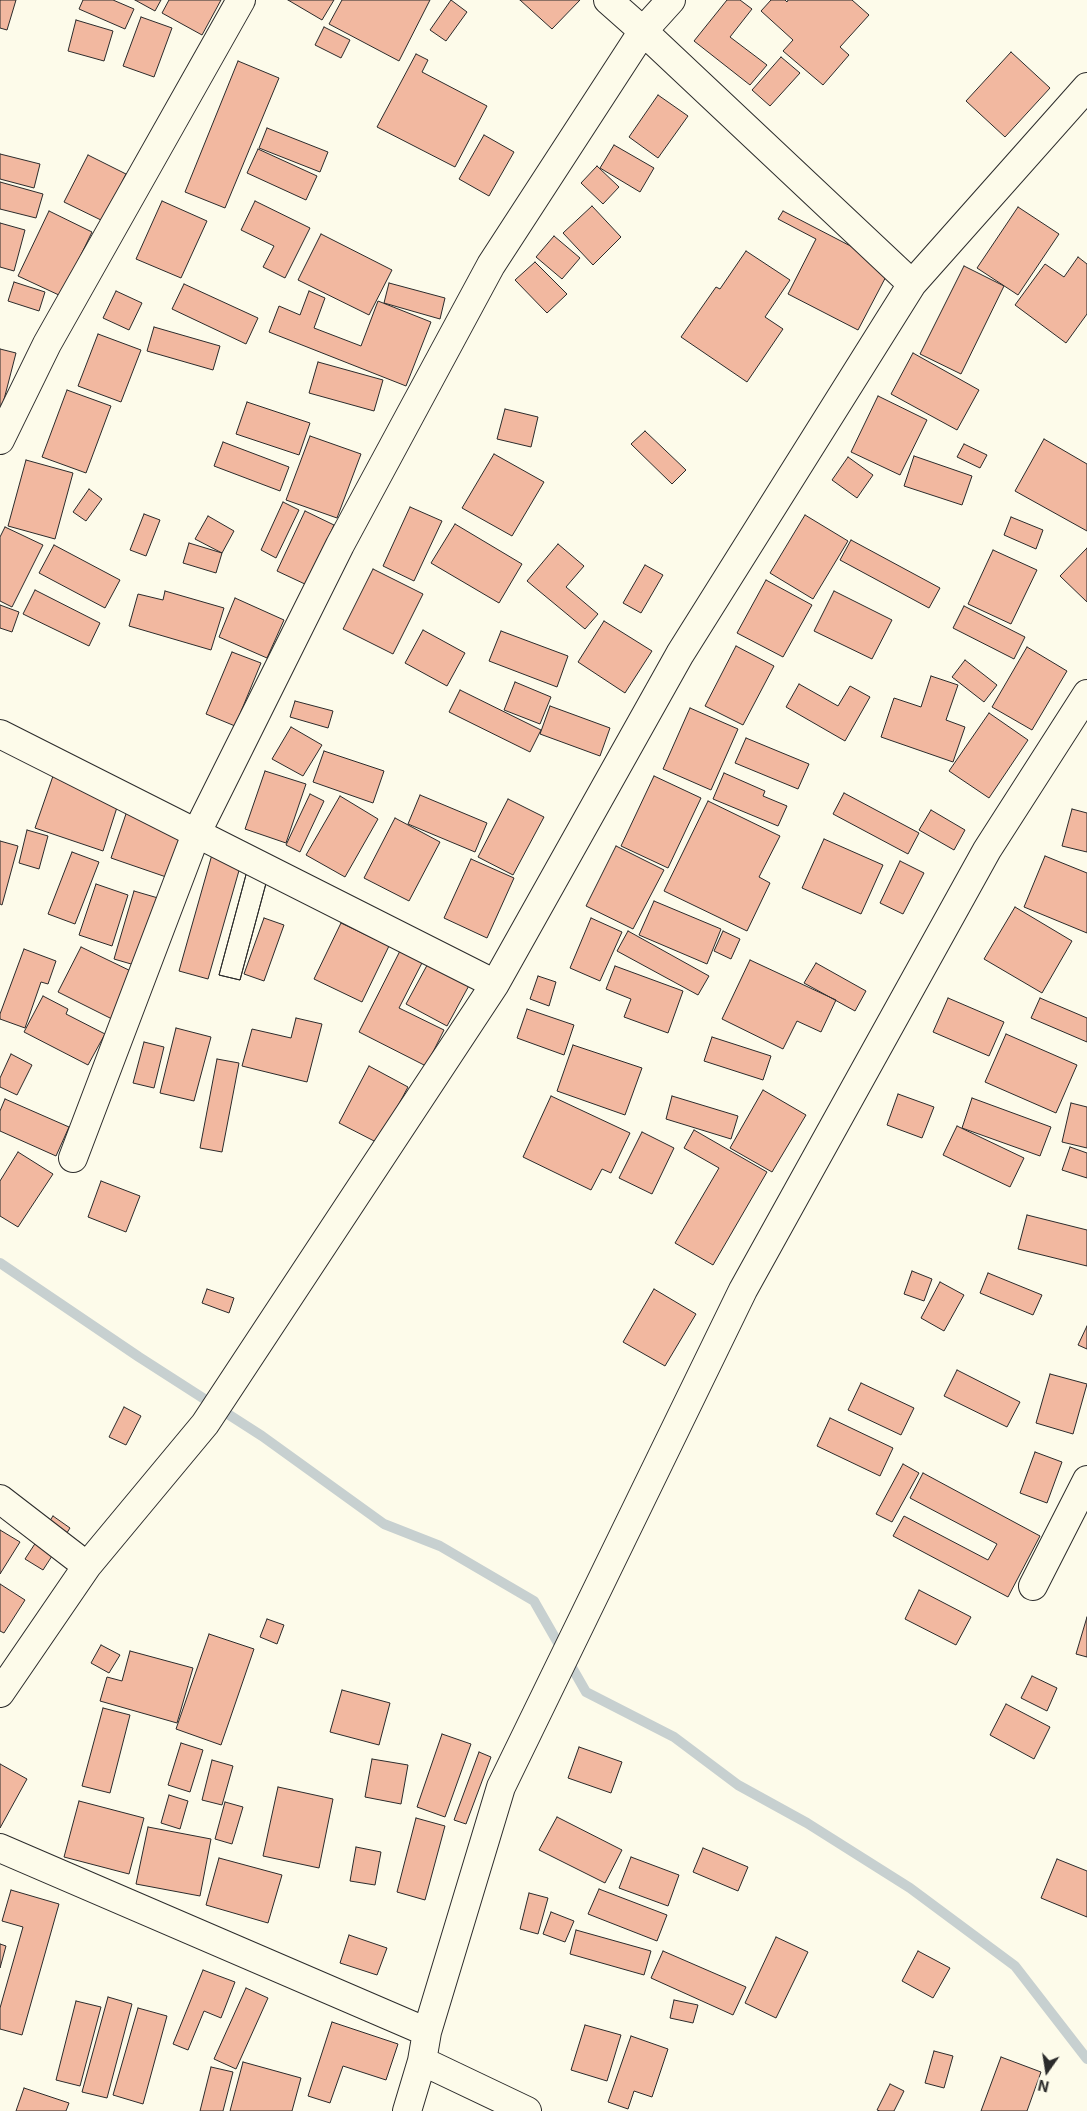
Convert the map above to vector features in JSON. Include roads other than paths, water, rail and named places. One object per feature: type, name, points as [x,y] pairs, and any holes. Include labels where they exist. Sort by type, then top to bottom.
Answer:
[{"type":"street","points":[[0,440],[47,344],[241,0]]},
{"type":"street","points":[[608,0],[912,284]]},
{"type":"street","points":[[73,1158],[196,834],[340,545],[492,265],[643,31],[671,0]]},
{"type":"street","points":[[0,1693],[87,1566],[205,1424],[495,984],[680,654],[912,284],[1087,87]]},
{"type":"street","points":[[407,2111],[422,2061],[427,2032],[501,1787],[744,1290],[988,850],[1087,694]]},
{"type":"street","points":[[0,734],[495,984]]},
{"type":"street","points":[[1034,1586],[1087,1480]]},
{"type":"street","points":[[0,1499],[87,1566]]},
{"type":"street","points":[[0,1848],[427,2032]]},
{"type":"street","points":[[422,2061],[527,2111]]},
{"type":"waterway","points":[[0,1263],[139,1357],[262,1436],[384,1524],[440,1546],[534,1601],[586,1692],[674,1737],[738,1785],[807,1823],[910,1888],[1015,1966],[1087,2059]]}]
